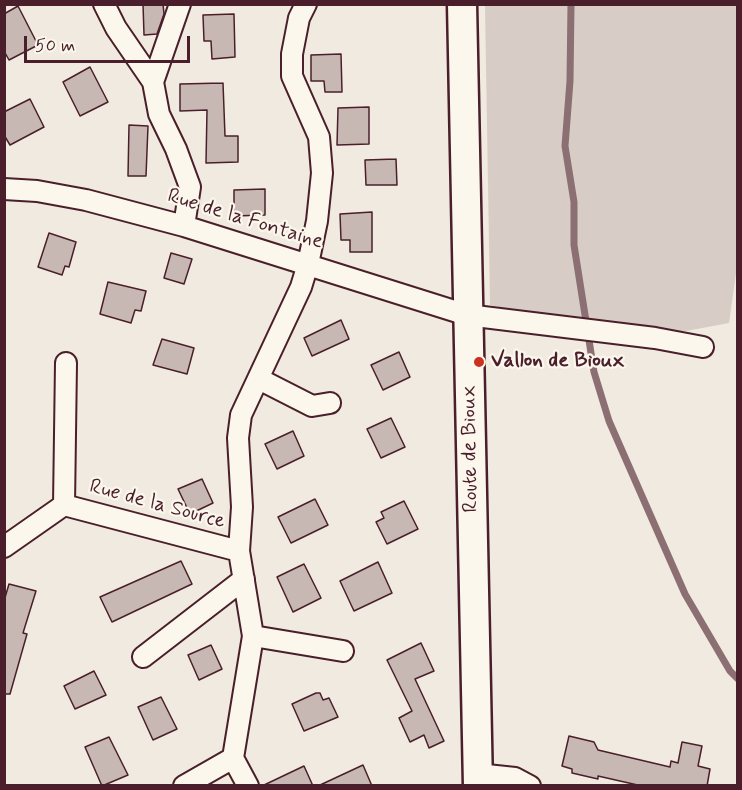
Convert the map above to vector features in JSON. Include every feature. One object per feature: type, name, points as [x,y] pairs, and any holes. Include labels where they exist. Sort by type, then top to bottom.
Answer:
[{"type":"main road","name":"Route de Bioux","points":[[462,4],[478,780]]},
{"type":"street","points":[[104,4],[116,28],[153,82],[159,114],[176,149],[190,188],[184,226]]},
{"type":"street","points":[[153,82],[180,4]]},
{"type":"street","points":[[248,786],[233,758],[253,636],[239,551],[242,507],[238,438],[241,415],[301,287],[317,221],[322,173],[319,137],[292,76],[292,54],[299,18],[306,4]]},
{"type":"street","name":"Rue de la Fontaine","points":[[4,189],[37,191],[86,200],[184,226],[467,315],[656,338],[703,347]]},
{"type":"street","name":"Rue de la Source","points":[[64,505],[66,363]]},
{"type":"street","points":[[259,379],[312,406],[330,403]]},
{"type":"street","name":"Rue de la Source","points":[[4,548],[64,505]]},
{"type":"street","name":"Rue de la Source","points":[[64,505],[239,551]]},
{"type":"street","points":[[143,657],[244,579]]},
{"type":"street","points":[[253,636],[343,651]]},
{"type":"street","points":[[183,786],[233,758]]},
{"type":"street","points":[[478,780],[515,778],[530,786]]},
{"type":"shaded area","points":[[485,5],[737,5],[738,259],[729,323],[686,331],[646,331],[549,318],[490,305]]},
{"type":"building","points":[[143,4],[163,4],[164,14],[157,34],[144,35]]},
{"type":"building","points":[[18,6],[38,45],[9,60],[4,51],[4,14]]},
{"type":"building","points":[[234,14],[235,57],[212,59],[211,41],[204,41],[203,15]]},
{"type":"building","points":[[341,54],[342,92],[325,92],[324,81],[311,81],[311,55]]},
{"type":"building","points":[[90,67],[108,102],[80,116],[63,82]]},
{"type":"building","points":[[223,83],[225,136],[238,136],[238,162],[206,163],[207,110],[180,111],[180,84]]},
{"type":"building","points":[[30,99],[44,127],[10,145],[4,135],[4,112]]},
{"type":"building","points":[[369,107],[369,144],[337,145],[338,108]]},
{"type":"building","points":[[129,125],[148,126],[146,176],[128,176]]},
{"type":"building","points":[[396,159],[397,185],[366,185],[365,160]]},
{"type":"building","points":[[265,189],[265,215],[234,216],[234,190]]},
{"type":"building","points":[[372,212],[372,252],[350,252],[350,240],[341,240],[340,214]]},
{"type":"building","points":[[49,233],[76,242],[69,267],[65,266],[62,275],[38,267]]},
{"type":"building","points":[[171,253],[192,259],[184,284],[164,278]]},
{"type":"building","points":[[108,282],[146,291],[141,311],[135,310],[131,323],[100,314]]},
{"type":"building","points":[[341,320],[349,339],[312,356],[304,338]]},
{"type":"building","points":[[162,339],[194,348],[187,374],[153,365]]},
{"type":"building","points":[[399,352],[410,377],[383,390],[371,365]]},
{"type":"building","points":[[391,418],[405,447],[381,458],[367,429]]},
{"type":"building","points":[[293,431],[304,456],[277,469],[265,444]]},
{"type":"building","points":[[202,479],[213,503],[190,514],[178,489]]},
{"type":"building","points":[[315,499],[328,525],[291,543],[278,517]]},
{"type":"building","points":[[404,501],[418,529],[387,544],[376,522],[384,518],[381,512]]},
{"type":"building","points":[[181,561],[192,584],[112,622],[100,597]]},
{"type":"building","points":[[378,562],[392,593],[354,611],[340,581]]},
{"type":"building","points":[[304,564],[321,598],[293,612],[277,577]]},
{"type":"building","points":[[9,584],[36,591],[23,633],[27,634],[10,694],[4,694],[4,601]]},
{"type":"building","points":[[421,643],[434,671],[415,679],[444,741],[429,748],[424,735],[410,742],[399,718],[412,711],[387,660]]},
{"type":"building","points":[[211,645],[222,669],[199,680],[188,655]]},
{"type":"building","points":[[94,671],[106,695],[75,709],[64,686]]},
{"type":"building","points":[[320,693],[323,700],[329,698],[338,717],[304,731],[292,704]]},
{"type":"building","points":[[161,697],[177,729],[153,740],[138,707]]},
{"type":"building","points":[[569,736],[594,742],[598,750],[670,767],[671,761],[678,763],[682,742],[702,746],[698,766],[710,769],[707,786],[642,786],[572,773],[572,769],[562,766]]},
{"type":"building","points":[[109,737],[128,775],[102,786],[85,747]]},
{"type":"building","points":[[363,765],[372,786],[318,786]]},
{"type":"building","points":[[304,766],[313,786],[262,786]]},
{"type":"waterway","points":[[571,4],[570,81],[565,146],[574,202],[574,245],[594,372],[609,421],[685,594],[730,671],[738,679]]},
{"type":"place","name":"Vallon de Bioux","points":[[479,362]]}]
